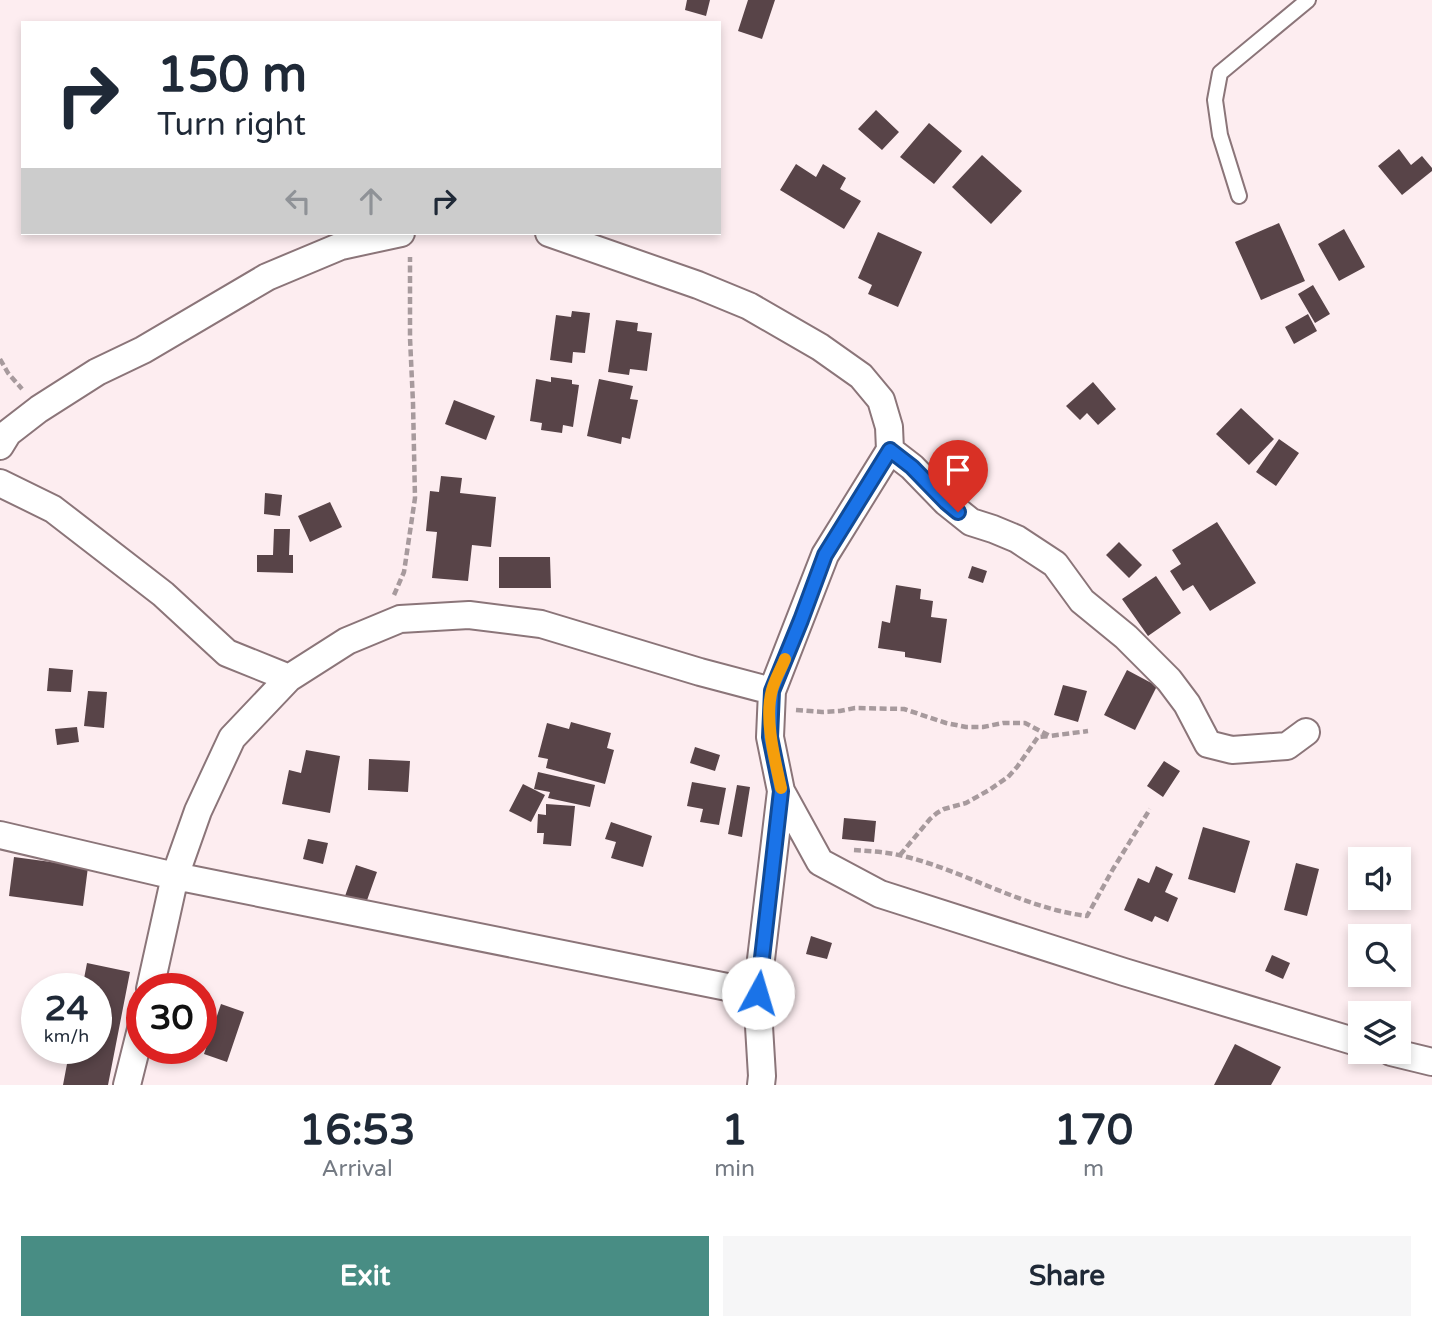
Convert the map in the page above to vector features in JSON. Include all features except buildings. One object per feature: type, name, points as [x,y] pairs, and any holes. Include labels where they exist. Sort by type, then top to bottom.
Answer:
[{"type":"street","points":[[555,235],[698,285],[749,306],[820,347],[861,376],[881,400],[889,427],[890,450],[825,555],[771,699],[770,737],[781,791],[820,862],[880,894],[1348,1039]]},
{"type":"street","points":[[0,446],[8,433],[39,409],[97,372],[143,350],[267,277],[341,246],[405,239]]},
{"type":"street","points":[[890,450],[971,522],[1017,539],[1055,564],[1082,601],[1126,637],[1169,680],[1187,704],[1208,744],[1232,750],[1287,746],[1306,732]]},
{"type":"street","points":[[0,483],[53,509],[163,594],[227,653],[289,678]]},
{"type":"street","points":[[154,973],[175,876],[198,811],[232,738],[289,678],[347,641],[400,619],[469,615],[541,624],[687,668],[771,699]]},
{"type":"street","points":[[761,1085],[758,993],[781,791]]},
{"type":"street","points":[[0,835],[175,876],[758,993]]},
{"type":"street","points":[[1411,1057],[1432,1062]]},
{"type":"street","points":[[127,1085],[132,1064]]},
{"type":"lane","points":[[1239,196],[1220,135],[1215,100],[1220,73],[1308,0]]},
{"type":"path","points":[[379,628],[404,572],[415,498],[405,239]]},
{"type":"path","points":[[0,359],[39,409]]},
{"type":"path","points":[[771,699],[822,712],[866,708],[904,709],[966,727],[1025,723],[1050,736]]},
{"type":"path","points":[[900,855],[930,819],[944,809],[965,803],[1008,777],[1038,737],[1088,732]]},
{"type":"path","points":[[820,862],[829,852],[838,849],[900,855],[1033,904],[1087,916],[1112,869],[1150,809]]},
{"type":"slow traffic","points":[[781,788],[770,737],[772,691],[785,659]]},
{"type":"route","points":[[758,993],[781,791],[770,737],[772,691],[825,555],[890,450],[912,467],[958,512]]}]
